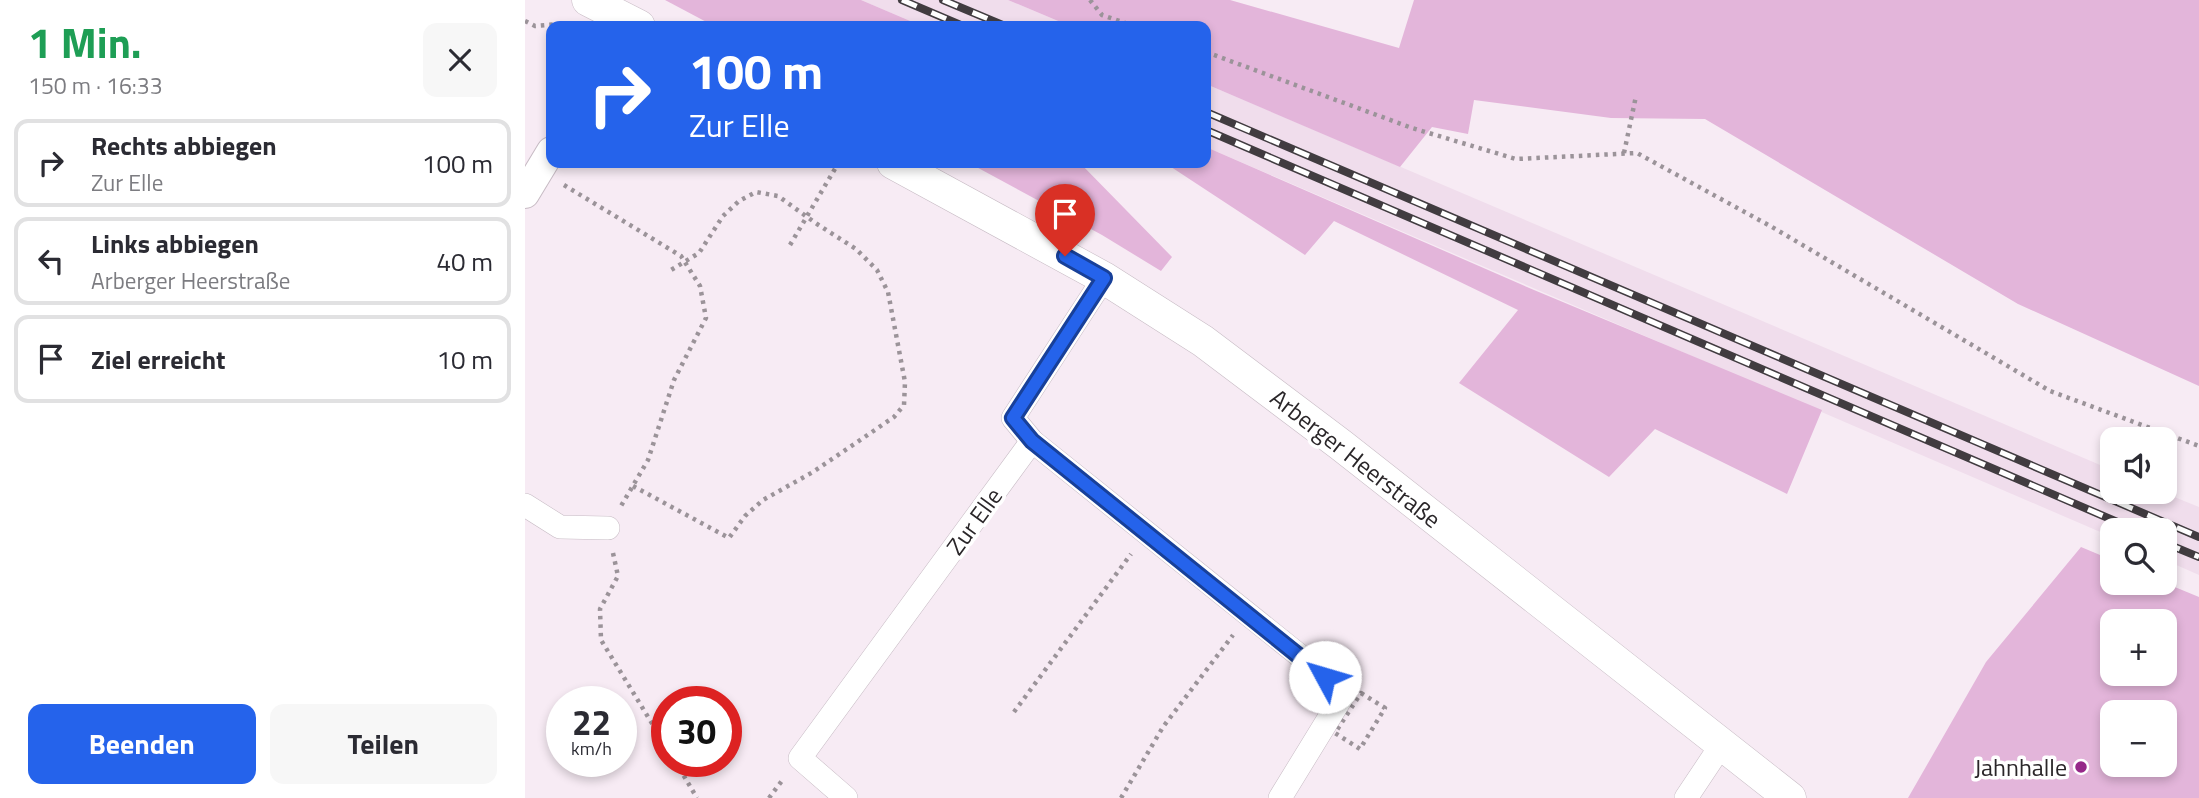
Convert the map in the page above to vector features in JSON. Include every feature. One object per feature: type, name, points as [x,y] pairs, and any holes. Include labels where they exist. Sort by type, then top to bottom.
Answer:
[{"type":"main road","points":[[588,0],[622,21]]},
{"type":"main road","name":"Arberger Heerstraße","points":[[902,168],[1104,278],[1203,341],[1320,429],[1790,798]]},
{"type":"street","points":[[525,194],[546,158]]},
{"type":"street","points":[[1104,278],[1013,418],[1032,441],[1345,692],[1280,798]]},
{"type":"street","name":"Zur Elle","points":[[846,798],[800,758],[1032,441]]},
{"type":"street","points":[[525,506],[559,527],[608,528]]},
{"type":"street","points":[[1686,798],[1722,744]]},
{"type":"path","points":[[1090,0],[1103,15],[1120,21]]},
{"type":"path","points":[[1211,54],[1412,128],[1516,159],[1637,153],[1761,221],[2050,391],[2199,446]]},
{"type":"path","points":[[1624,153],[1636,96]]},
{"type":"path","points":[[790,244],[835,168]]},
{"type":"path","points":[[564,186],[681,256],[700,286],[706,318],[674,380],[648,460],[608,528],[618,576],[600,609],[601,640],[651,722]]},
{"type":"path","points":[[633,486],[729,538],[745,516],[763,500],[840,454],[894,417],[904,405],[905,382],[888,292],[877,270],[856,248],[778,196],[756,192],[739,201],[723,216],[699,253],[671,270]]},
{"type":"path","points":[[1014,712],[1146,533]]},
{"type":"path","points":[[1121,798],[1163,727],[1249,615]]},
{"type":"path","points":[[685,777],[697,798]]},
{"type":"shaded area","points":[[665,0],[861,0],[910,21],[705,21]]},
{"type":"shaded area","points":[[861,0],[1008,0],[1058,21],[910,21]]},
{"type":"shaded area","points":[[1008,0],[1230,0],[1399,48],[1414,0],[2199,0],[2199,386],[2018,304],[1705,119],[1611,118],[1474,100],[1468,134],[1432,127],[1400,167],[1211,86],[1211,21],[1058,21]]},
{"type":"shaded area","points":[[1211,86],[2100,465],[2100,504],[2177,504],[2177,498],[2199,507],[2199,575],[2177,565],[2177,518],[2100,518],[2100,532],[1211,149]]},
{"type":"shaded area","points":[[1211,149],[1534,290],[1822,410],[1787,494],[1655,429],[1609,477],[1459,383],[1518,310],[1334,221],[1305,255],[1173,168],[1211,168]]},
{"type":"shaded area","points":[[978,168],[1085,168],[1172,257],[1161,271],[1102,235]]},
{"type":"shaded area","points":[[2081,547],[2100,555],[2100,595],[2177,595],[2177,588],[2199,597],[2199,798],[1908,798],[1986,662]]},
{"type":"railway","points":[[902,0],[951,21]]},
{"type":"railway","points":[[943,0],[993,21]]},
{"type":"railway","points":[[1211,114],[2199,537]]},
{"type":"railway","points":[[1211,132],[2108,518]]},
{"type":"railway","points":[[2177,548],[2199,557]]},
{"type":"place","name":"Jahnhalle","points":[[2081,767]]},
{"type":"route","points":[[1065,256],[1104,278],[1013,418],[1032,441],[1325,677]]}]
